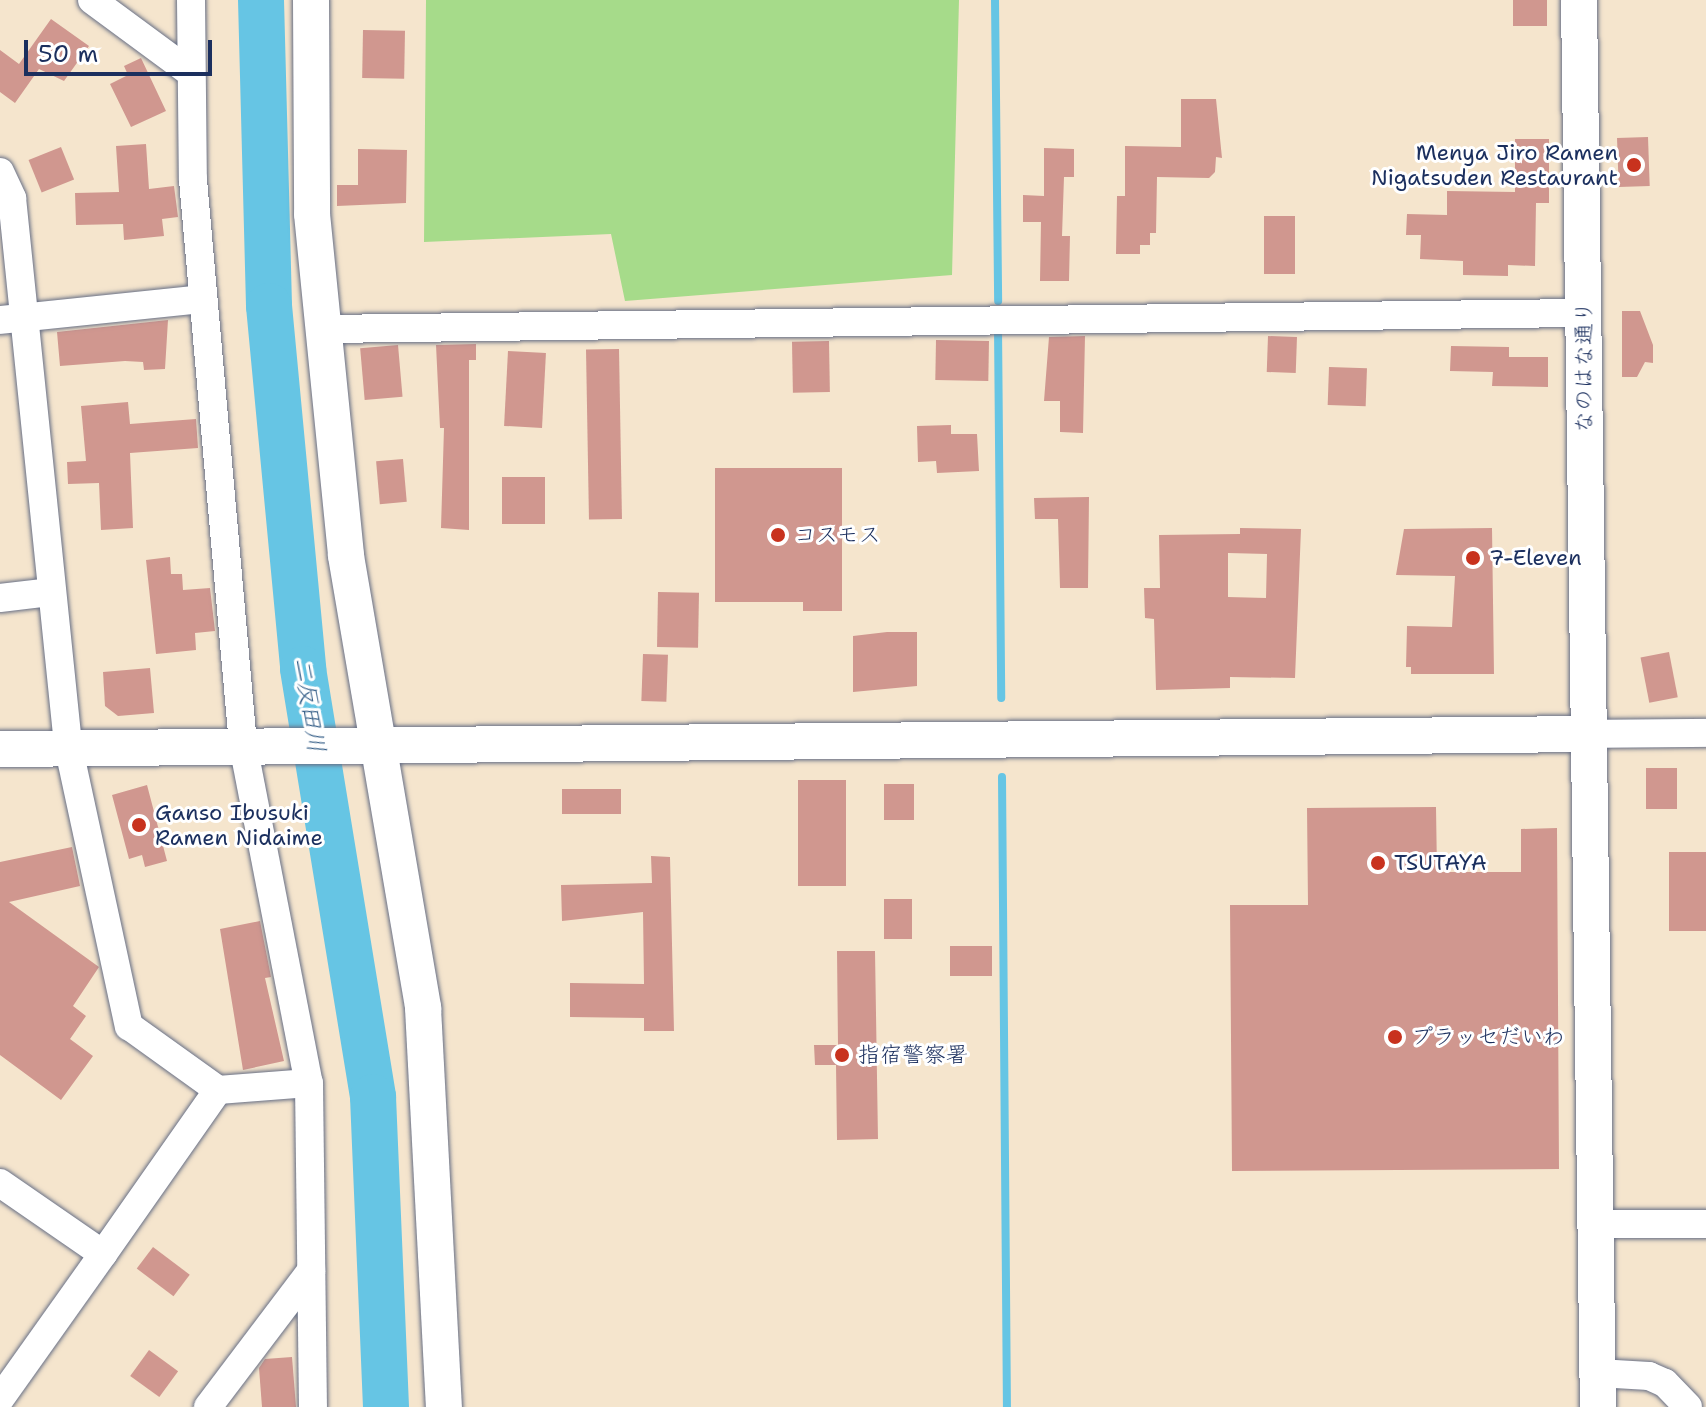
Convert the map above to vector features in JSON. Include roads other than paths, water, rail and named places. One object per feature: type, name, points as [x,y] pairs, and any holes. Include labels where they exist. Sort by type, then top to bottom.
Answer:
[{"type":"street","points":[[92,0],[191,73]]},
{"type":"street","points":[[191,0],[191,73],[202,299],[254,745],[309,1083],[313,1407]]},
{"type":"street","points":[[311,0],[312,214],[346,556],[423,1008],[444,1407]]},
{"type":"street","name":"なのはな通り","points":[[1579,0],[1598,1390]]},
{"type":"street","points":[[0,172],[12,198],[12,318],[68,745],[129,1026],[218,1090],[309,1083]]},
{"type":"street","points":[[12,318],[202,299]]},
{"type":"street","points":[[324,329],[1583,313]]},
{"type":"street","points":[[0,598],[50,592]]},
{"type":"street","points":[[0,749],[68,745],[380,746],[1706,733]]},
{"type":"street","points":[[2,1403],[218,1090]]},
{"type":"street","points":[[0,1183],[103,1254]]},
{"type":"street","points":[[1596,1224],[1706,1224]]},
{"type":"street","points":[[208,1407],[311,1271]]},
{"type":"street","points":[[1598,1390],[1649,1376],[1665,1383],[1688,1407]]},
{"type":"waterway","name":"二反田川","points":[[261,0],[269,306],[303,669],[373,1097],[386,1407]]},
{"type":"waterway","points":[[995,0],[998,301]]},
{"type":"waterway","points":[[998,327],[1001,698]]},
{"type":"waterway","points":[[1002,777],[1007,1407]]},
{"type":"place","name":"Menya Jiro Ramen Nigatsuden Restaurant","points":[[1634,165]]},
{"type":"place","name":"コスモス","points":[[778,535]]},
{"type":"place","name":"7-Eleven","points":[[1473,558]]},
{"type":"place","name":"Ganso Ibusuki Ramen Nidaime","points":[[139,825]]},
{"type":"place","name":"TSUTAYA","points":[[1378,863]]},
{"type":"place","name":"プラッセだいわ","points":[[1395,1037]]},
{"type":"place","name":"指宿警察署","points":[[842,1055]]}]
